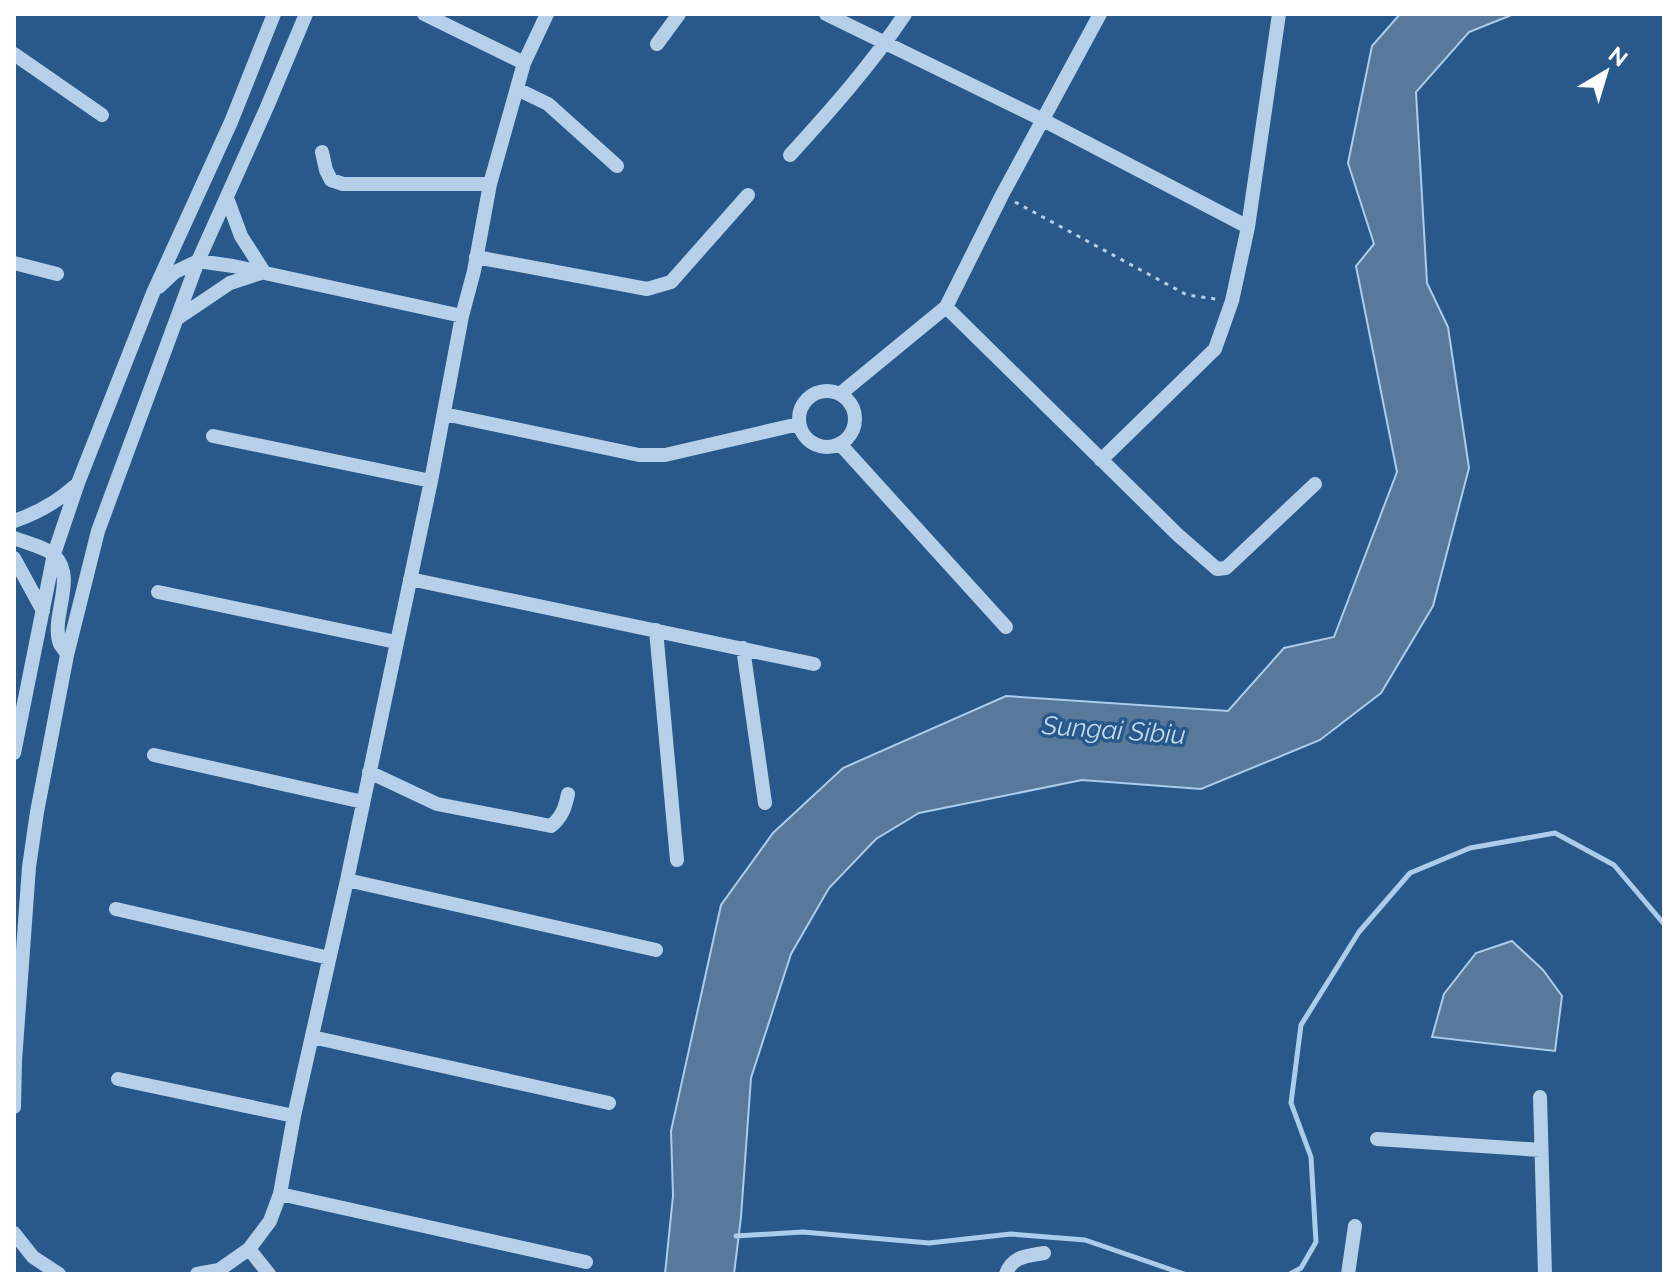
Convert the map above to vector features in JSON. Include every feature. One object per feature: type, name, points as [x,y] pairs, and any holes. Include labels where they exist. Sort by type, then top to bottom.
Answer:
[{"type":"street","points":[[14,753],[54,554],[78,483],[153,293],[231,122],[274,14]]},
{"type":"street","points":[[14,1107],[29,867],[37,812],[67,655],[98,531],[198,261],[306,14]]},
{"type":"street","points":[[424,14],[524,63]]},
{"type":"street","points":[[197,1274],[219,1270],[249,1249],[270,1221],[280,1194],[294,1116],[431,481],[490,184],[524,63],[547,14]]},
{"type":"street","points":[[657,44],[679,14]]},
{"type":"street","points":[[826,14],[1043,120],[1248,227]]},
{"type":"street","points":[[790,155],[843,96],[905,14]]},
{"type":"street","points":[[840,394],[946,307],[1002,195],[1100,14]]},
{"type":"street","points":[[1101,460],[1215,349],[1232,301],[1248,227],[1279,14]]},
{"type":"street","points":[[14,54],[102,115]]},
{"type":"street","points":[[517,89],[548,104],[617,166]]},
{"type":"street","points":[[322,152],[331,180],[343,184],[490,184]]},
{"type":"street","points":[[476,257],[647,289],[658,287],[671,282],[748,195]]},
{"type":"street","points":[[227,198],[241,236],[264,272]]},
{"type":"street","points":[[153,293],[175,272],[198,261],[264,272],[462,316]]},
{"type":"street","points":[[14,263],[57,274]]},
{"type":"street","points":[[177,318],[230,283],[264,272]]},
{"type":"street","points":[[946,307],[1199,556],[1217,569],[1226,568],[1315,484]]},
{"type":"street","points":[[828,391],[840,394],[851,405],[855,419],[851,433],[840,444],[825,447],[815,445],[803,434],[799,424],[802,406],[810,396],[828,391]]},
{"type":"street","points":[[444,414],[639,455],[665,455],[799,424]]},
{"type":"street","points":[[213,436],[431,481]]},
{"type":"street","points":[[840,444],[1006,627]]},
{"type":"street","points":[[14,521],[59,500],[78,483]]},
{"type":"street","points":[[14,538],[54,554],[61,565],[64,577],[59,634],[67,655]]},
{"type":"street","points":[[14,558],[43,611]]},
{"type":"street","points":[[410,579],[814,664]]},
{"type":"street","points":[[158,592],[396,642]]},
{"type":"street","points":[[656,630],[677,860]]},
{"type":"street","points":[[743,648],[765,803]]},
{"type":"street","points":[[154,755],[363,802]]},
{"type":"street","points":[[369,772],[437,804],[551,826],[564,811],[568,794]]},
{"type":"street","points":[[347,880],[656,950]]},
{"type":"street","points":[[116,909],[329,958]]},
{"type":"street","points":[[312,1037],[609,1103]]},
{"type":"street","points":[[118,1079],[294,1116]]},
{"type":"street","points":[[1540,1097],[1545,1274]]},
{"type":"street","points":[[1377,1139],[1541,1150]]},
{"type":"street","points":[[280,1194],[586,1262]]},
{"type":"street","points":[[1348,1274],[1355,1226]]},
{"type":"street","points":[[14,1233],[33,1257],[59,1274]]},
{"type":"street","points":[[249,1249],[269,1274]]},
{"type":"street","points":[[1006,1274],[1009,1264],[1018,1258],[1044,1253]]},
{"type":"path","points":[[1002,195],[1187,295],[1232,301]]},
{"type":"water","name":"Sungai Sibiu","points":[[1400,14],[1514,14],[1469,32],[1416,92],[1427,283],[1448,327],[1469,468],[1433,606],[1381,693],[1320,740],[1201,789],[1082,780],[919,813],[876,839],[829,888],[791,954],[751,1078],[734,1274],[665,1274],[673,1196],[671,1131],[721,905],[773,833],[843,768],[1006,696],[1228,711],[1284,648],[1334,637],[1397,472],[1356,266],[1374,244],[1348,163],[1372,46]]},
{"type":"water","points":[[1512,941],[1543,970],[1562,996],[1555,1051],[1432,1037],[1444,994],[1476,953]]},
{"type":"waterway","points":[[1290,1274],[1301,1268],[1316,1242],[1311,1157],[1291,1103],[1301,1025],[1359,932],[1410,873],[1470,848],[1555,833],[1614,865],[1664,924]]},
{"type":"waterway","points":[[736,1236],[803,1232],[929,1243],[1011,1234],[1085,1240],[1184,1274]]}]
